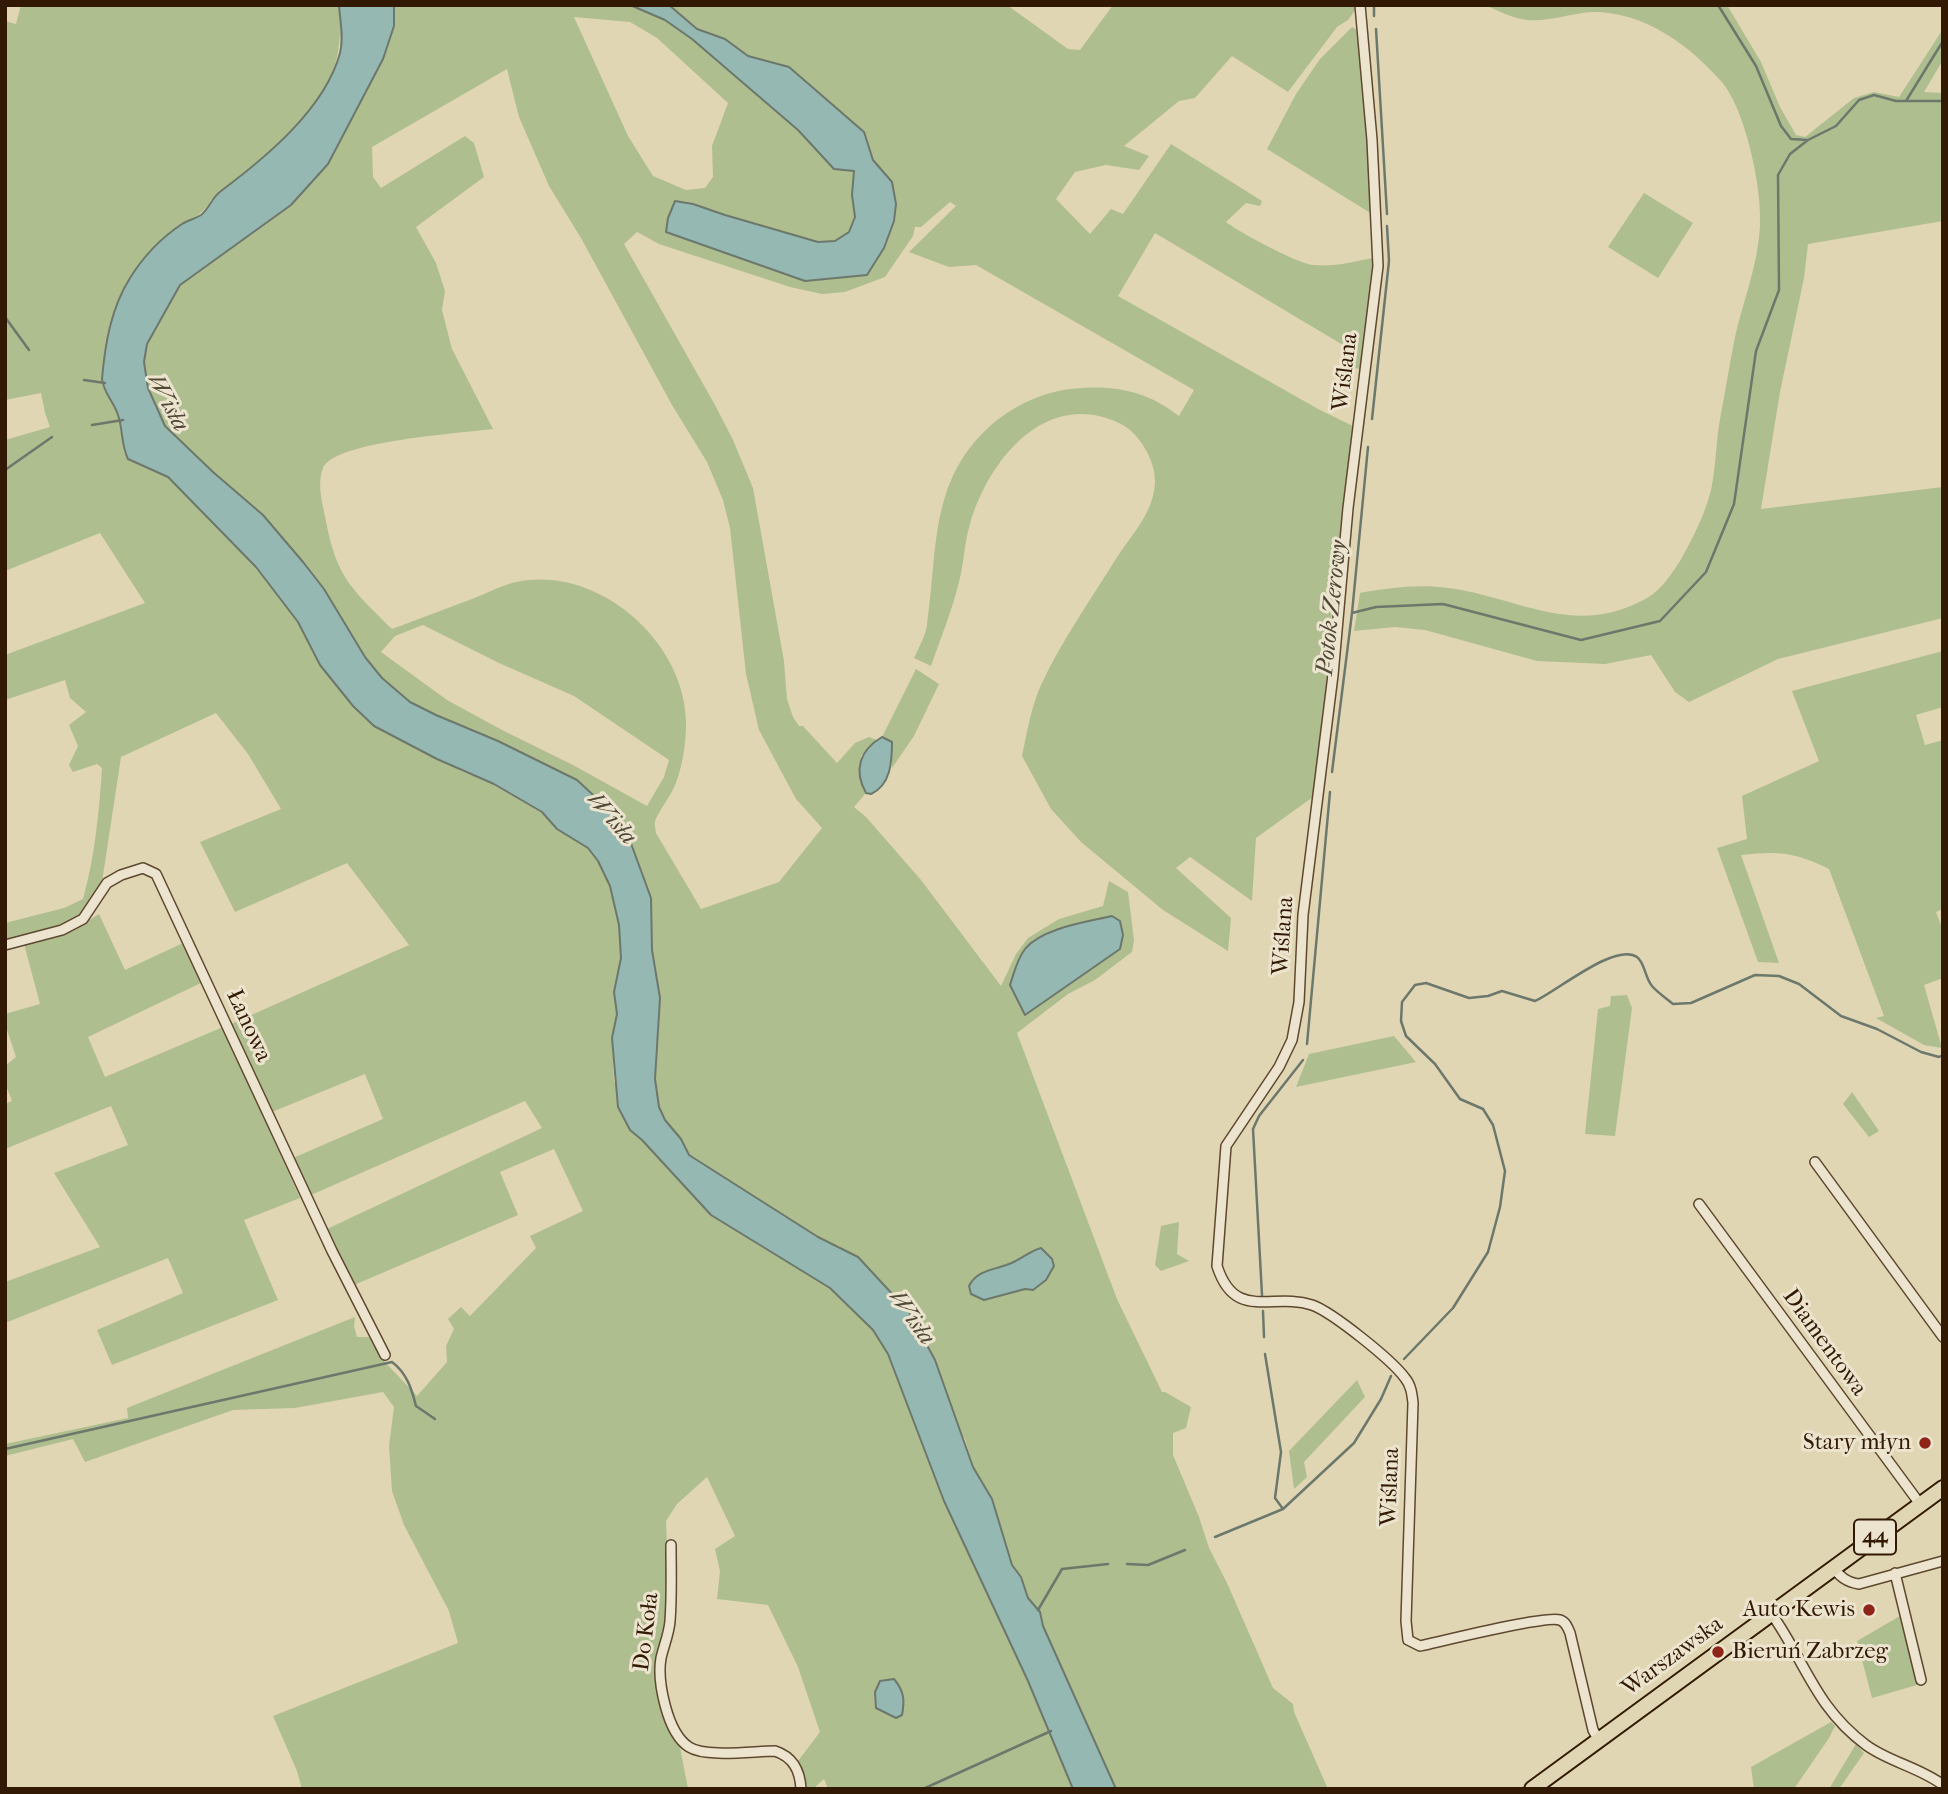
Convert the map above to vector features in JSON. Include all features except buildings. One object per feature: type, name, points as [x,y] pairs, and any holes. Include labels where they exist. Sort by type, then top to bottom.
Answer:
[{"type":"main road","name":"Warszawska","points":[[1531,1789],[1943,1488]]},
{"type":"street","name":"Wiślana","points":[[1360,5],[1374,165],[1378,266],[1348,508],[1333,675],[1303,915],[1299,1002],[1292,1040],[1279,1067],[1226,1146],[1217,1266],[1224,1283],[1245,1301],[1308,1304],[1324,1310],[1403,1375],[1409,1384],[1413,1403],[1406,1621],[1408,1640],[1420,1646],[1536,1620],[1560,1619],[1566,1624],[1593,1730],[1598,1740]]},
{"type":"street","name":"Łanowa","points":[[5,944],[62,930],[83,919],[107,883],[121,875],[143,868],[156,874],[332,1251],[385,1355]]},
{"type":"street","points":[[1815,1162],[1943,1337]]},
{"type":"street","name":"Diamentowa","points":[[1699,1205],[1920,1504]]},
{"type":"street","name":"Do Koła","points":[[671,1545],[670,1621],[661,1659],[660,1685],[673,1727],[679,1738],[689,1747],[702,1752],[775,1751],[785,1755],[792,1760],[797,1770],[801,1789]]},
{"type":"street","points":[[1833,1568],[1849,1583],[1859,1584],[1943,1561]]},
{"type":"street","points":[[1895,1573],[1921,1680]]},
{"type":"street","points":[[1771,1613],[1818,1695],[1834,1715],[1875,1751],[1943,1785]]},
{"type":"green space","points":[[21,5],[339,5],[340,33],[334,69],[314,105],[290,134],[154,251],[120,298],[109,334],[102,385],[118,412],[124,452],[128,459],[168,477],[256,567],[298,622],[320,665],[461,771],[494,784],[542,813],[557,829],[588,848],[598,861],[610,886],[619,925],[621,958],[614,992],[617,1014],[612,1038],[614,1081],[630,1130],[711,1215],[830,1288],[873,1330],[888,1354],[944,1501],[1028,1681],[1073,1789],[828,1789],[824,1779],[813,1789],[805,1789],[806,1780],[798,1761],[820,1732],[798,1667],[768,1605],[717,1599],[720,1571],[715,1549],[735,1536],[707,1477],[677,1504],[666,1521],[669,1595],[655,1678],[668,1726],[680,1747],[688,1789],[302,1789],[273,1716],[458,1643],[449,1611],[404,1525],[392,1491],[389,1446],[394,1407],[383,1392],[295,1408],[233,1410],[85,1462],[73,1439],[5,1456],[5,1444],[128,1418],[127,1408],[355,1317],[357,1337],[369,1337],[382,1359],[417,1396],[447,1362],[446,1346],[454,1329],[448,1319],[461,1307],[470,1316],[536,1248],[530,1236],[583,1211],[554,1149],[500,1172],[518,1215],[354,1285],[327,1229],[542,1128],[525,1101],[311,1195],[293,1158],[383,1119],[365,1074],[272,1112],[231,1024],[409,945],[347,863],[235,912],[200,842],[281,809],[248,754],[216,713],[121,757],[102,882],[79,918],[60,929],[5,941],[5,923],[64,908],[83,899],[96,834],[102,768],[97,764],[73,772],[69,765],[78,746],[69,725],[86,712],[70,698],[65,680],[5,700],[5,655],[145,603],[100,533],[5,571],[5,440],[50,427],[41,393],[5,400],[5,21],[16,24]]},
{"type":"green space","points":[[394,5],[630,5],[665,20],[692,39],[798,130],[834,169],[854,171],[852,195],[855,217],[849,232],[835,241],[818,242],[693,204],[868,274],[892,182],[873,160],[864,132],[789,67],[748,56],[725,39],[697,29],[669,5],[1007,5],[1068,49],[1080,50],[1113,5],[1354,5],[1355,10],[1348,20],[1337,27],[1288,92],[1232,56],[1195,98],[1179,101],[1124,146],[1149,156],[1139,170],[1106,165],[1075,172],[1056,199],[1090,234],[1111,209],[1123,214],[1171,144],[1262,201],[1260,206],[1246,203],[1226,222],[1243,233],[1307,264],[1336,265],[1373,258],[1361,369],[1347,367],[1343,345],[1155,233],[1118,296],[1355,427],[1335,611],[1332,611],[1332,637],[1313,797],[1256,838],[1252,901],[1190,857],[1176,868],[1231,918],[1228,951],[1163,910],[1081,842],[1051,809],[1022,756],[1035,702],[1049,669],[1150,505],[1155,474],[1145,448],[1133,433],[1119,423],[1092,415],[1068,415],[1045,423],[1024,436],[991,476],[979,500],[966,539],[958,586],[931,666],[914,658],[926,628],[936,544],[946,494],[970,448],[989,427],[1026,402],[1070,389],[1100,387],[1128,391],[1154,400],[1179,416],[1194,390],[976,265],[949,267],[909,252],[956,206],[950,202],[921,227],[915,227],[913,236],[885,277],[845,292],[822,294],[790,287],[659,244],[637,232],[624,244],[715,405],[753,488],[784,661],[787,699],[793,717],[837,763],[855,743],[869,737],[877,740],[861,756],[862,786],[866,793],[854,807],[921,880],[1001,986],[1016,954],[1028,938],[1059,919],[1103,906],[1109,881],[1128,892],[1134,940],[1132,952],[1095,980],[1068,994],[1017,1033],[1117,1299],[1162,1392],[1191,1407],[1186,1428],[1173,1433],[1173,1455],[1209,1548],[1273,1688],[1293,1704],[1294,1712],[1328,1789],[1116,1789],[1043,1626],[1040,1612],[1028,1598],[1021,1577],[1012,1565],[992,1499],[973,1467],[965,1439],[840,1247],[818,1237],[688,1155],[681,1139],[665,1120],[659,1107],[655,1079],[660,998],[652,950],[651,898],[498,741],[410,702],[382,678],[365,657],[303,562],[263,515],[165,426],[148,388],[144,362],[147,344],[180,285],[291,205],[394,26]],"holes":[[[574,17],[630,22],[657,38],[728,103],[712,146],[713,177],[705,188],[686,190],[653,176],[628,136]],[[507,69],[519,117],[549,186],[707,462],[723,500],[730,528],[746,674],[759,730],[796,799],[822,828],[779,882],[701,909],[656,833],[656,818],[673,789],[680,770],[686,722],[682,691],[670,662],[652,636],[629,614],[603,596],[574,584],[543,580],[512,583],[392,629],[347,580],[329,537],[321,492],[323,468],[332,459],[374,445],[493,429],[452,349],[442,310],[445,291],[436,263],[416,227],[484,177],[474,143],[465,136],[381,188],[373,177],[372,147]],[[423,625],[574,696],[669,760],[664,777],[647,806],[447,700],[381,652],[395,636]]]},
{"type":"green space","points":[[1485,5],[1727,5],[1761,62],[1780,107],[1796,135],[1805,137],[1854,98],[1874,92],[1899,97],[1943,29],[1943,60],[1924,92],[1943,93],[1943,221],[1808,244],[1761,509],[1943,487],[1943,618],[1778,659],[1689,702],[1675,692],[1651,655],[1605,664],[1537,661],[1425,630],[1395,627],[1354,631],[1360,593],[1404,587],[1448,588],[1547,612],[1571,615],[1596,615],[1621,610],[1652,595],[1669,577],[1698,527],[1711,490],[1730,361],[1753,268],[1760,223],[1755,169],[1744,128],[1730,93],[1694,55],[1647,24],[1612,13],[1593,12],[1527,20]]},
{"type":"green space","points":[[1352,27],[1359,31],[1372,214],[1267,149],[1296,94],[1320,59]]},
{"type":"green space","points":[[1644,193],[1693,223],[1658,278],[1608,247]]},
{"type":"green space","points":[[1943,651],[1943,707],[1916,715],[1925,745],[1943,740],[1943,909],[1936,912],[1943,930],[1943,978],[1924,985],[1942,1048],[1924,1045],[1876,1018],[1884,1016],[1829,869],[1786,854],[1741,855],[1779,963],[1758,962],[1717,848],[1747,839],[1742,796],[1819,761],[1792,691]]},
{"type":"green space","points":[[916,669],[939,684],[914,736],[892,768],[892,742],[882,737]]},
{"type":"green space","points":[[99,914],[125,970],[183,943],[203,982],[88,1037],[105,1077],[223,1027],[300,1198],[244,1220],[278,1300],[112,1365],[97,1330],[183,1293],[168,1258],[5,1323],[5,1282],[100,1247],[54,1173],[128,1145],[111,1106],[5,1149],[5,1104],[12,1101],[5,1083],[5,1066],[16,1057],[5,1024],[5,1014],[40,1004],[24,944],[75,929]]},
{"type":"green space","points":[[1627,995],[1632,1008],[1615,1136],[1585,1134],[1598,1009],[1610,1006],[1611,996]]},
{"type":"green space","points":[[1394,1036],[1416,1062],[1296,1087],[1309,1054]]},
{"type":"green space","points":[[1852,1092],[1879,1131],[1869,1137],[1843,1104]]},
{"type":"green space","points":[[1179,1222],[1177,1254],[1189,1261],[1161,1271],[1155,1265],[1161,1226]]},
{"type":"green space","points":[[1357,1380],[1365,1397],[1304,1462],[1307,1477],[1294,1489],[1289,1451]]},
{"type":"green space","points":[[1900,1616],[1917,1685],[1872,1698],[1857,1641]]},
{"type":"green space","points":[[1831,1722],[1835,1726],[1829,1738],[1794,1789],[1754,1789],[1751,1767]]},
{"type":"green space","points":[[1856,1744],[1864,1753],[1839,1789],[1829,1789]]},
{"type":"water","name":"Wisła","points":[[339,5],[394,5],[394,26],[383,59],[328,164],[291,205],[180,285],[147,344],[144,362],[148,388],[165,426],[263,515],[303,562],[324,589],[365,657],[382,678],[410,702],[577,780],[604,805],[629,838],[651,898],[652,950],[660,998],[655,1079],[659,1107],[665,1120],[681,1139],[689,1155],[818,1237],[858,1257],[909,1312],[935,1360],[973,1467],[992,1499],[1012,1565],[1021,1577],[1028,1598],[1040,1612],[1043,1626],[1116,1789],[1073,1789],[1028,1681],[944,1501],[888,1354],[873,1330],[830,1288],[711,1215],[630,1130],[618,1107],[612,1038],[617,1014],[614,992],[621,958],[619,925],[610,886],[598,861],[588,848],[557,829],[542,812],[494,784],[437,759],[374,726],[353,706],[320,665],[298,622],[256,567],[168,477],[128,459],[118,415],[102,379],[110,327],[123,290],[141,263],[160,242],[182,224],[201,215],[218,194],[274,148],[307,113],[332,74],[340,53],[342,35]]},
{"type":"water","points":[[630,5],[669,5],[697,29],[725,39],[748,56],[789,67],[864,132],[873,160],[892,182],[896,204],[894,221],[884,248],[867,275],[805,281],[666,232],[675,201],[818,242],[835,241],[849,232],[855,217],[852,195],[854,171],[834,169],[798,130],[692,39],[665,20]]},
{"type":"water","points":[[882,737],[892,742],[889,772],[878,790],[871,794],[866,793],[860,776],[861,761],[868,748]]},
{"type":"water","points":[[1112,916],[1120,921],[1123,935],[1120,949],[1025,1015],[1010,985],[1025,949],[1053,931]]},
{"type":"water","points":[[1041,1248],[1052,1259],[1054,1266],[1046,1280],[1033,1290],[1025,1289],[984,1300],[971,1294],[969,1286],[972,1281],[986,1271],[1013,1262]]},
{"type":"water","points":[[894,1679],[902,1692],[903,1700],[902,1715],[896,1718],[876,1708],[875,1692],[880,1681]]},
{"type":"waterway","points":[[1374,5],[1374,16]]},
{"type":"waterway","points":[[1718,5],[1756,66],[1781,126],[1791,139],[1808,140],[1836,126],[1859,100],[1874,95],[1896,101],[1943,101]]},
{"type":"waterway","points":[[1376,29],[1387,214]]},
{"type":"waterway","points":[[1906,101],[1943,41]]},
{"type":"waterway","points":[[1352,613],[1376,607],[1443,604],[1581,640],[1660,621],[1706,572],[1734,504],[1756,351],[1779,290],[1778,175],[1790,154],[1808,140]]},
{"type":"waterway","points":[[1372,419],[1389,261],[1387,226]]},
{"type":"waterway","points":[[5,317],[29,350]]},
{"type":"waterway","points":[[84,380],[105,383]]},
{"type":"waterway","points":[[92,425],[123,420]]},
{"type":"waterway","points":[[5,470],[52,437]]},
{"type":"waterway","name":"Potok Zerowy","points":[[1332,772],[1352,613],[1368,447]]},
{"type":"waterway","points":[[1307,1044],[1330,792]]},
{"type":"waterway","points":[[1404,1359],[1453,1308],[1488,1252],[1500,1207],[1505,1171],[1493,1125],[1483,1109],[1460,1099],[1435,1064],[1406,1036],[1401,1021],[1402,1002],[1415,985],[1426,983],[1469,998],[1502,991],[1535,1001],[1601,962],[1627,954],[1640,960],[1652,986],[1673,1004],[1691,1003],[1755,975],[1779,976],[1799,984],[1841,1016],[1877,1029],[1921,1052],[1939,1057],[1943,1055]]},
{"type":"waterway","points":[[1262,1295],[1253,1129],[1259,1116],[1303,1060]]},
{"type":"waterway","points":[[1263,1311],[1264,1337]]},
{"type":"waterway","points":[[1265,1354],[1281,1452],[1275,1498],[1283,1509]]},
{"type":"waterway","points":[[5,1449],[392,1362],[405,1377],[416,1406],[435,1419]]},
{"type":"waterway","points":[[1215,1537],[1283,1509],[1354,1443],[1381,1399],[1391,1376]]},
{"type":"waterway","points":[[1127,1564],[1148,1565],[1185,1550]]},
{"type":"waterway","points":[[1038,1610],[1062,1569],[1108,1564]]},
{"type":"waterway","points":[[923,1789],[1051,1731]]},
{"type":"place","name":"Stary młyn","points":[[1925,1443]]},
{"type":"place","name":"Auto Kewis","points":[[1869,1610]]},
{"type":"place","name":"Bieruń Zabrzeg","points":[[1718,1652]]}]
